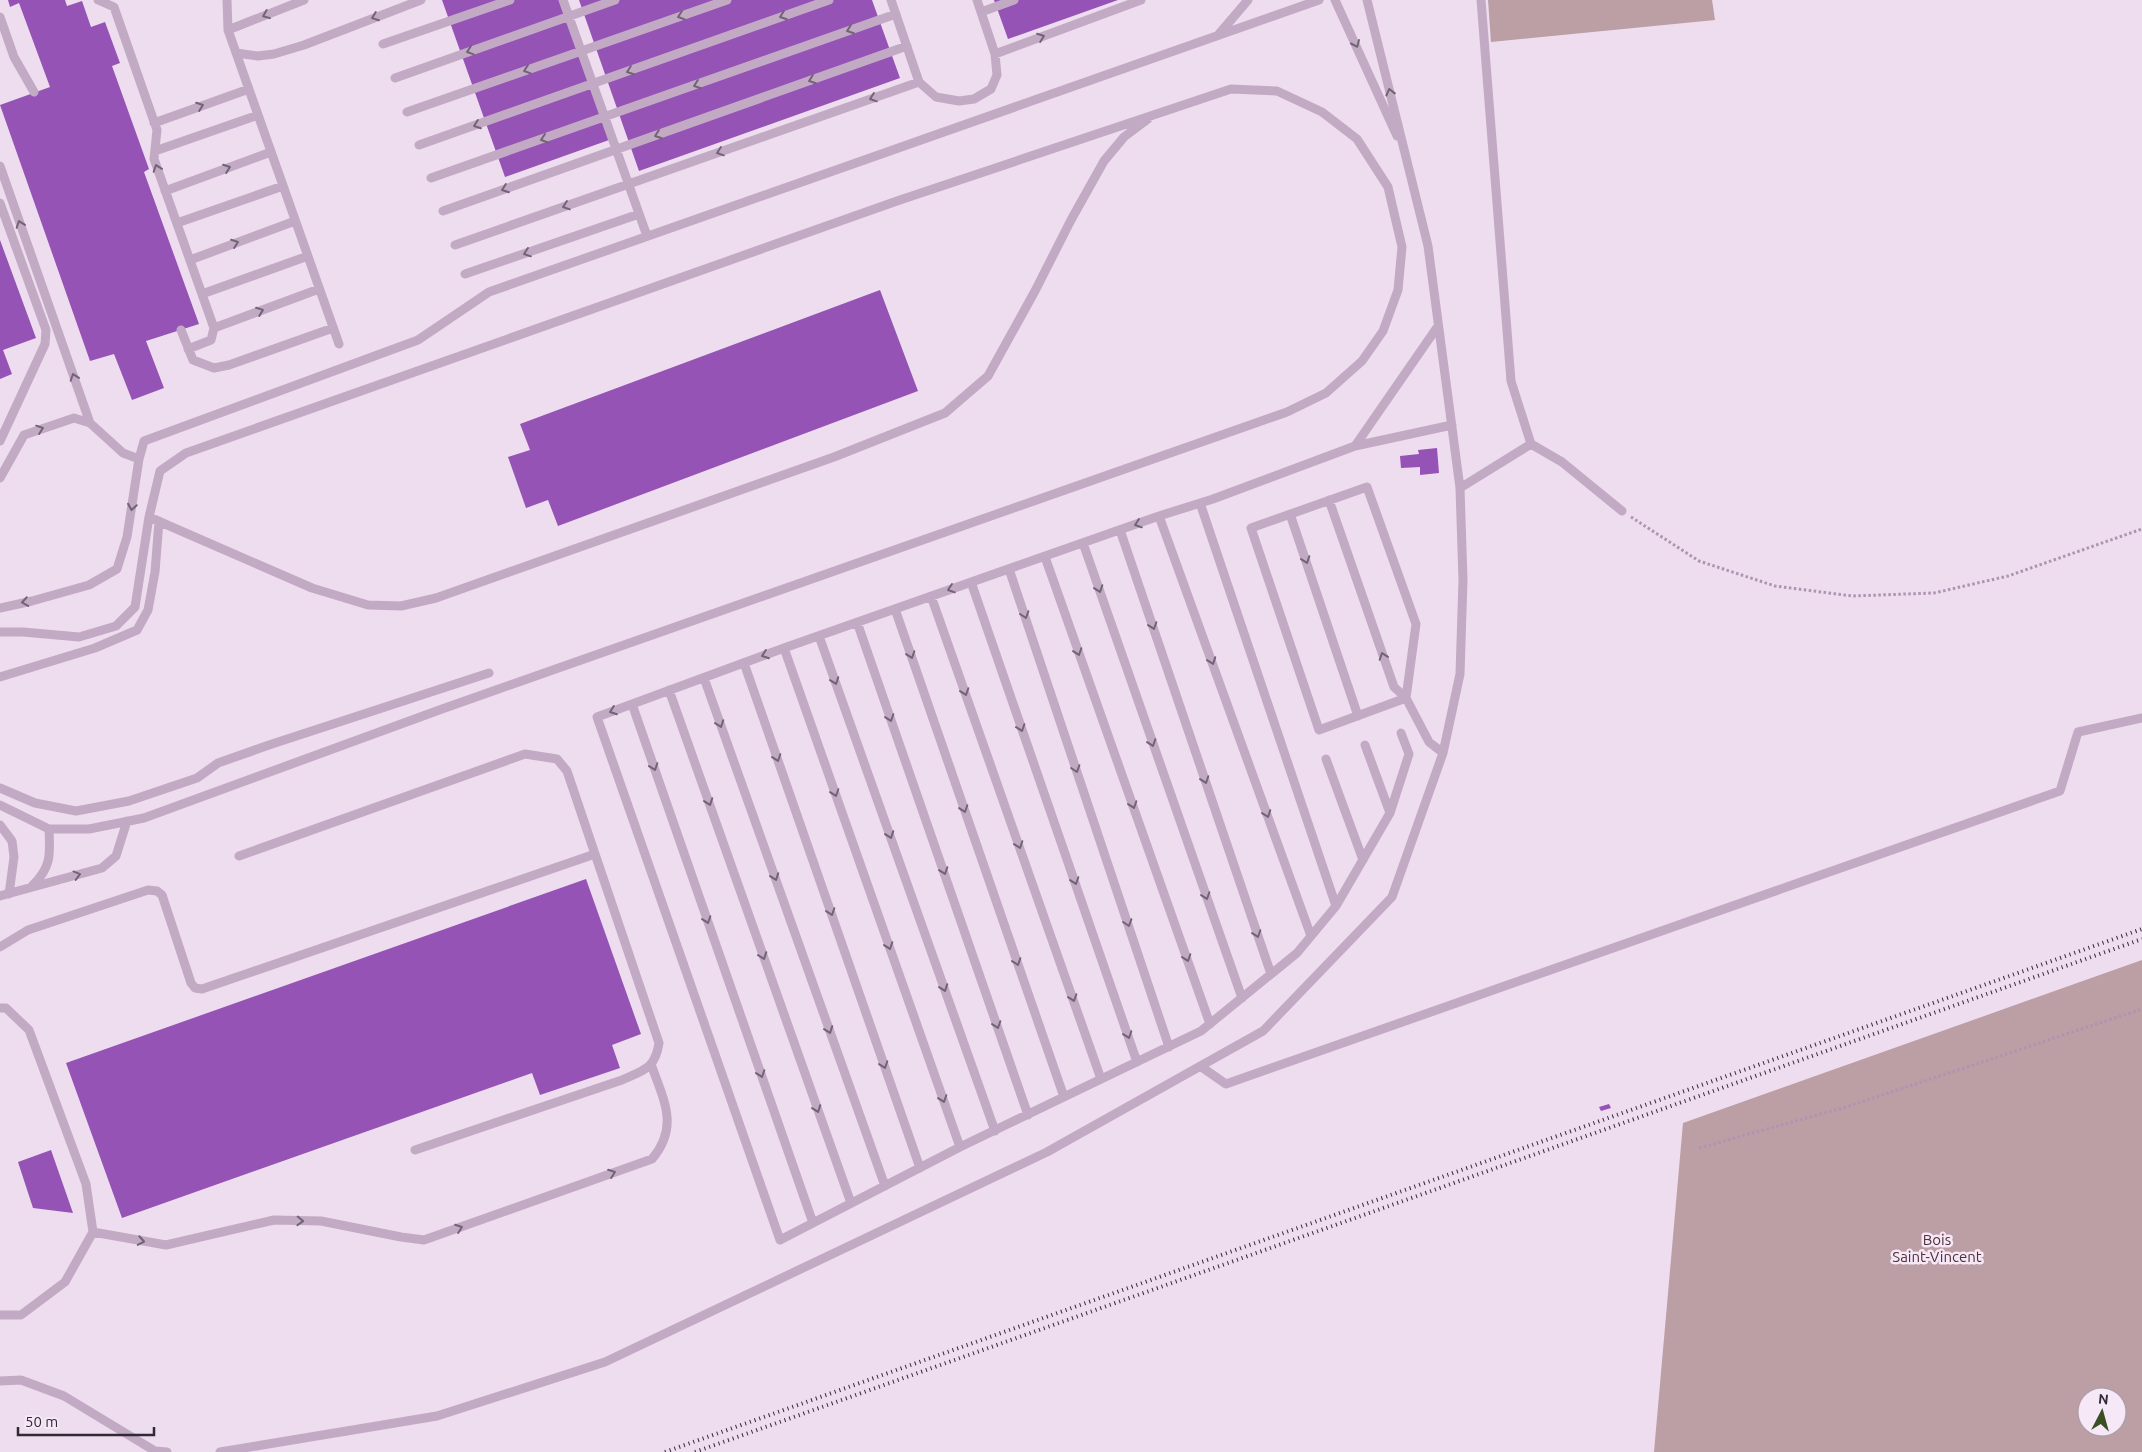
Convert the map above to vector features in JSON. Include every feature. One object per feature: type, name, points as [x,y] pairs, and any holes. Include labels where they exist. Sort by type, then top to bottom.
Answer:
[{"type":"lane","points":[[98,0],[114,7],[157,130],[154,159],[214,328],[211,340],[188,349]]},
{"type":"lane","points":[[227,0],[228,30],[339,344]]},
{"type":"lane","points":[[228,30],[304,0]]},
{"type":"lane","points":[[236,53],[258,56],[274,54],[304,45],[421,0]]},
{"type":"lane","points":[[383,44],[510,0]]},
{"type":"lane","points":[[563,0],[647,236]]},
{"type":"lane","points":[[395,78],[615,0]]},
{"type":"lane","points":[[407,112],[727,0]]},
{"type":"lane","points":[[420,146],[829,0]]},
{"type":"lane","points":[[891,0],[919,82],[936,97],[959,101],[974,98],[991,88],[997,75],[995,54],[977,0]]},
{"type":"lane","points":[[982,12],[1014,0]]},
{"type":"lane","points":[[995,54],[1141,0]]},
{"type":"lane","points":[[1218,35],[1248,0]]},
{"type":"lane","points":[[0,608],[89,585],[117,569],[127,537],[139,459],[144,441],[418,340],[489,292],[1319,0]]},
{"type":"lane","points":[[1335,0],[1407,156]]},
{"type":"lane","points":[[220,1452],[437,1416],[605,1362],[1047,1152],[1263,1031],[1392,897],[1443,753],[1460,674],[1463,580],[1460,488],[1428,246],[1367,0]]},
{"type":"lane","points":[[1481,0],[1512,381],[1531,444],[1562,462],[1622,511]]},
{"type":"lane","points":[[431,178],[896,14]]},
{"type":"lane","points":[[0,17],[14,56],[34,92]]},
{"type":"lane","points":[[443,211],[907,46]]},
{"type":"lane","points":[[455,245],[919,82]]},
{"type":"lane","points":[[154,123],[249,89]]},
{"type":"lane","points":[[0,632],[79,637],[116,626],[135,607],[148,517],[160,472],[186,454],[860,214],[1231,89],[1277,91],[1322,112],[1358,139],[1388,187],[1402,247],[1398,290],[1383,331],[1362,361],[1326,394],[1287,412],[452,706],[144,818],[89,828],[48,828],[0,805]]},
{"type":"lane","points":[[148,517],[312,588],[368,606],[401,606],[436,598],[834,457],[945,414],[988,376],[1104,161],[1124,138],[1155,114]]},
{"type":"lane","points":[[155,151],[258,115]]},
{"type":"lane","points":[[165,191],[271,152]]},
{"type":"lane","points":[[0,166],[90,423]]},
{"type":"lane","points":[[177,223],[283,186]]},
{"type":"lane","points":[[0,203],[46,330],[45,344],[0,441]]},
{"type":"lane","points":[[465,274],[639,214]]},
{"type":"lane","points":[[190,260],[295,221]]},
{"type":"lane","points":[[202,294],[308,256]]},
{"type":"lane","points":[[214,328],[319,289]]},
{"type":"lane","points":[[1355,446],[1438,326]]},
{"type":"lane","points":[[181,330],[193,360],[214,368],[230,365],[333,328]]},
{"type":"lane","points":[[0,478],[24,435],[74,418],[90,423],[123,453],[139,459]]},
{"type":"lane","points":[[1401,733],[1409,754],[1390,812],[1336,906],[1297,953],[1242,998],[1201,1031],[960,1147],[780,1240],[597,717],[784,648],[1200,503],[1355,446],[1452,425]]},
{"type":"lane","points":[[1460,488],[1531,444]]},
{"type":"lane","points":[[1367,487],[1416,624],[1406,698],[1319,730],[1251,528],[1367,487]]},
{"type":"lane","points":[[1329,500],[1394,687],[1406,698],[1429,742],[1443,753]]},
{"type":"lane","points":[[1200,503],[1336,906]]},
{"type":"lane","points":[[1290,514],[1358,716]]},
{"type":"lane","points":[[1159,516],[1311,936]]},
{"type":"lane","points":[[0,677],[95,648],[137,630],[148,610],[155,572],[159,521]]},
{"type":"lane","points":[[1120,530],[1271,974]]},
{"type":"lane","points":[[1083,543],[1242,998]]},
{"type":"lane","points":[[1045,556],[1210,1024]]},
{"type":"lane","points":[[1009,569],[1169,1046]]},
{"type":"lane","points":[[971,582],[1137,1062]]},
{"type":"lane","points":[[932,596],[1101,1079]]},
{"type":"lane","points":[[895,609],[1064,1097]]},
{"type":"lane","points":[[857,622],[1028,1115]]},
{"type":"lane","points":[[819,636],[995,1131]]},
{"type":"lane","points":[[784,648],[960,1147]]},
{"type":"lane","points":[[744,663],[920,1168]]},
{"type":"lane","points":[[0,788],[35,803],[76,811],[129,801],[197,778],[218,763],[489,673]]},
{"type":"lane","points":[[704,678],[885,1186]]},
{"type":"lane","points":[[669,690],[851,1203]]},
{"type":"lane","points":[[632,704],[813,1223]]},
{"type":"lane","points":[[1200,1066],[1226,1084],[2060,791],[2078,732],[2142,718]]},
{"type":"lane","points":[[1365,745],[1390,812]]},
{"type":"lane","points":[[239,856],[525,754],[557,759],[567,772],[659,1043],[657,1058],[645,1070],[622,1080],[415,1150]]},
{"type":"lane","points":[[1326,759],[1363,860]]},
{"type":"lane","points":[[0,825],[12,842],[14,857],[4,895],[102,868],[116,856],[127,821]]},
{"type":"lane","points":[[30,888],[44,875],[50,853],[48,828]]},
{"type":"lane","points":[[0,948],[28,930],[148,890],[157,890],[162,895],[191,983],[195,988],[202,989],[595,854]]},
{"type":"lane","points":[[0,1008],[6,1008],[29,1030],[86,1184],[93,1232],[65,1282],[21,1316],[0,1314]]},
{"type":"lane","points":[[93,1232],[166,1245],[274,1220],[321,1222],[424,1240],[652,1159],[662,1147],[666,1134],[668,1114],[651,1064]]},
{"type":"lane","points":[[0,1381],[21,1380],[64,1396],[155,1450],[167,1452]]},
{"type":"path","points":[[1622,511],[1699,561],[1775,586],[1852,596],[1934,593],[2008,576],[2142,530]]},
{"type":"path","points":[[1699,1148],[1846,1107],[2142,1009]]},
{"type":"green space","points":[[1488,0],[1712,0],[1715,20],[1491,42]]},
{"type":"green space","name":"Bois Saint-Vincent","points":[[2142,960],[2142,1452],[1654,1452],[1683,1123]]},
{"type":"building","points":[[8,0],[65,0],[67,6],[82,1],[91,27],[105,22],[120,63],[112,66],[149,169],[144,172],[199,324],[146,341],[164,388],[132,400],[114,354],[90,361],[0,105],[50,87],[19,3],[10,7]]},
{"type":"building","points":[[442,0],[559,0],[609,140],[505,177]]},
{"type":"building","points":[[579,0],[872,0],[900,78],[639,171]]},
{"type":"building","points":[[994,0],[1118,0],[1008,39]]},
{"type":"building","points":[[0,240],[36,338],[3,350],[12,374],[0,379]]},
{"type":"building","points":[[880,290],[918,391],[558,526],[548,500],[526,508],[508,457],[530,450],[520,424]]},
{"type":"building","points":[[1437,448],[1439,473],[1420,475],[1420,467],[1401,468],[1400,456],[1419,454],[1418,450]]},
{"type":"building","points":[[586,879],[641,1034],[612,1045],[620,1068],[540,1095],[532,1073],[122,1218],[66,1063]]},
{"type":"building","points":[[1609,1104],[1611,1108],[1601,1111],[1599,1107]]},
{"type":"building","points":[[51,1150],[73,1213],[33,1208],[18,1162]]},
{"type":"railway","points":[[665,1452],[2142,929]]},
{"type":"railway","points":[[695,1452],[2142,939]]}]
